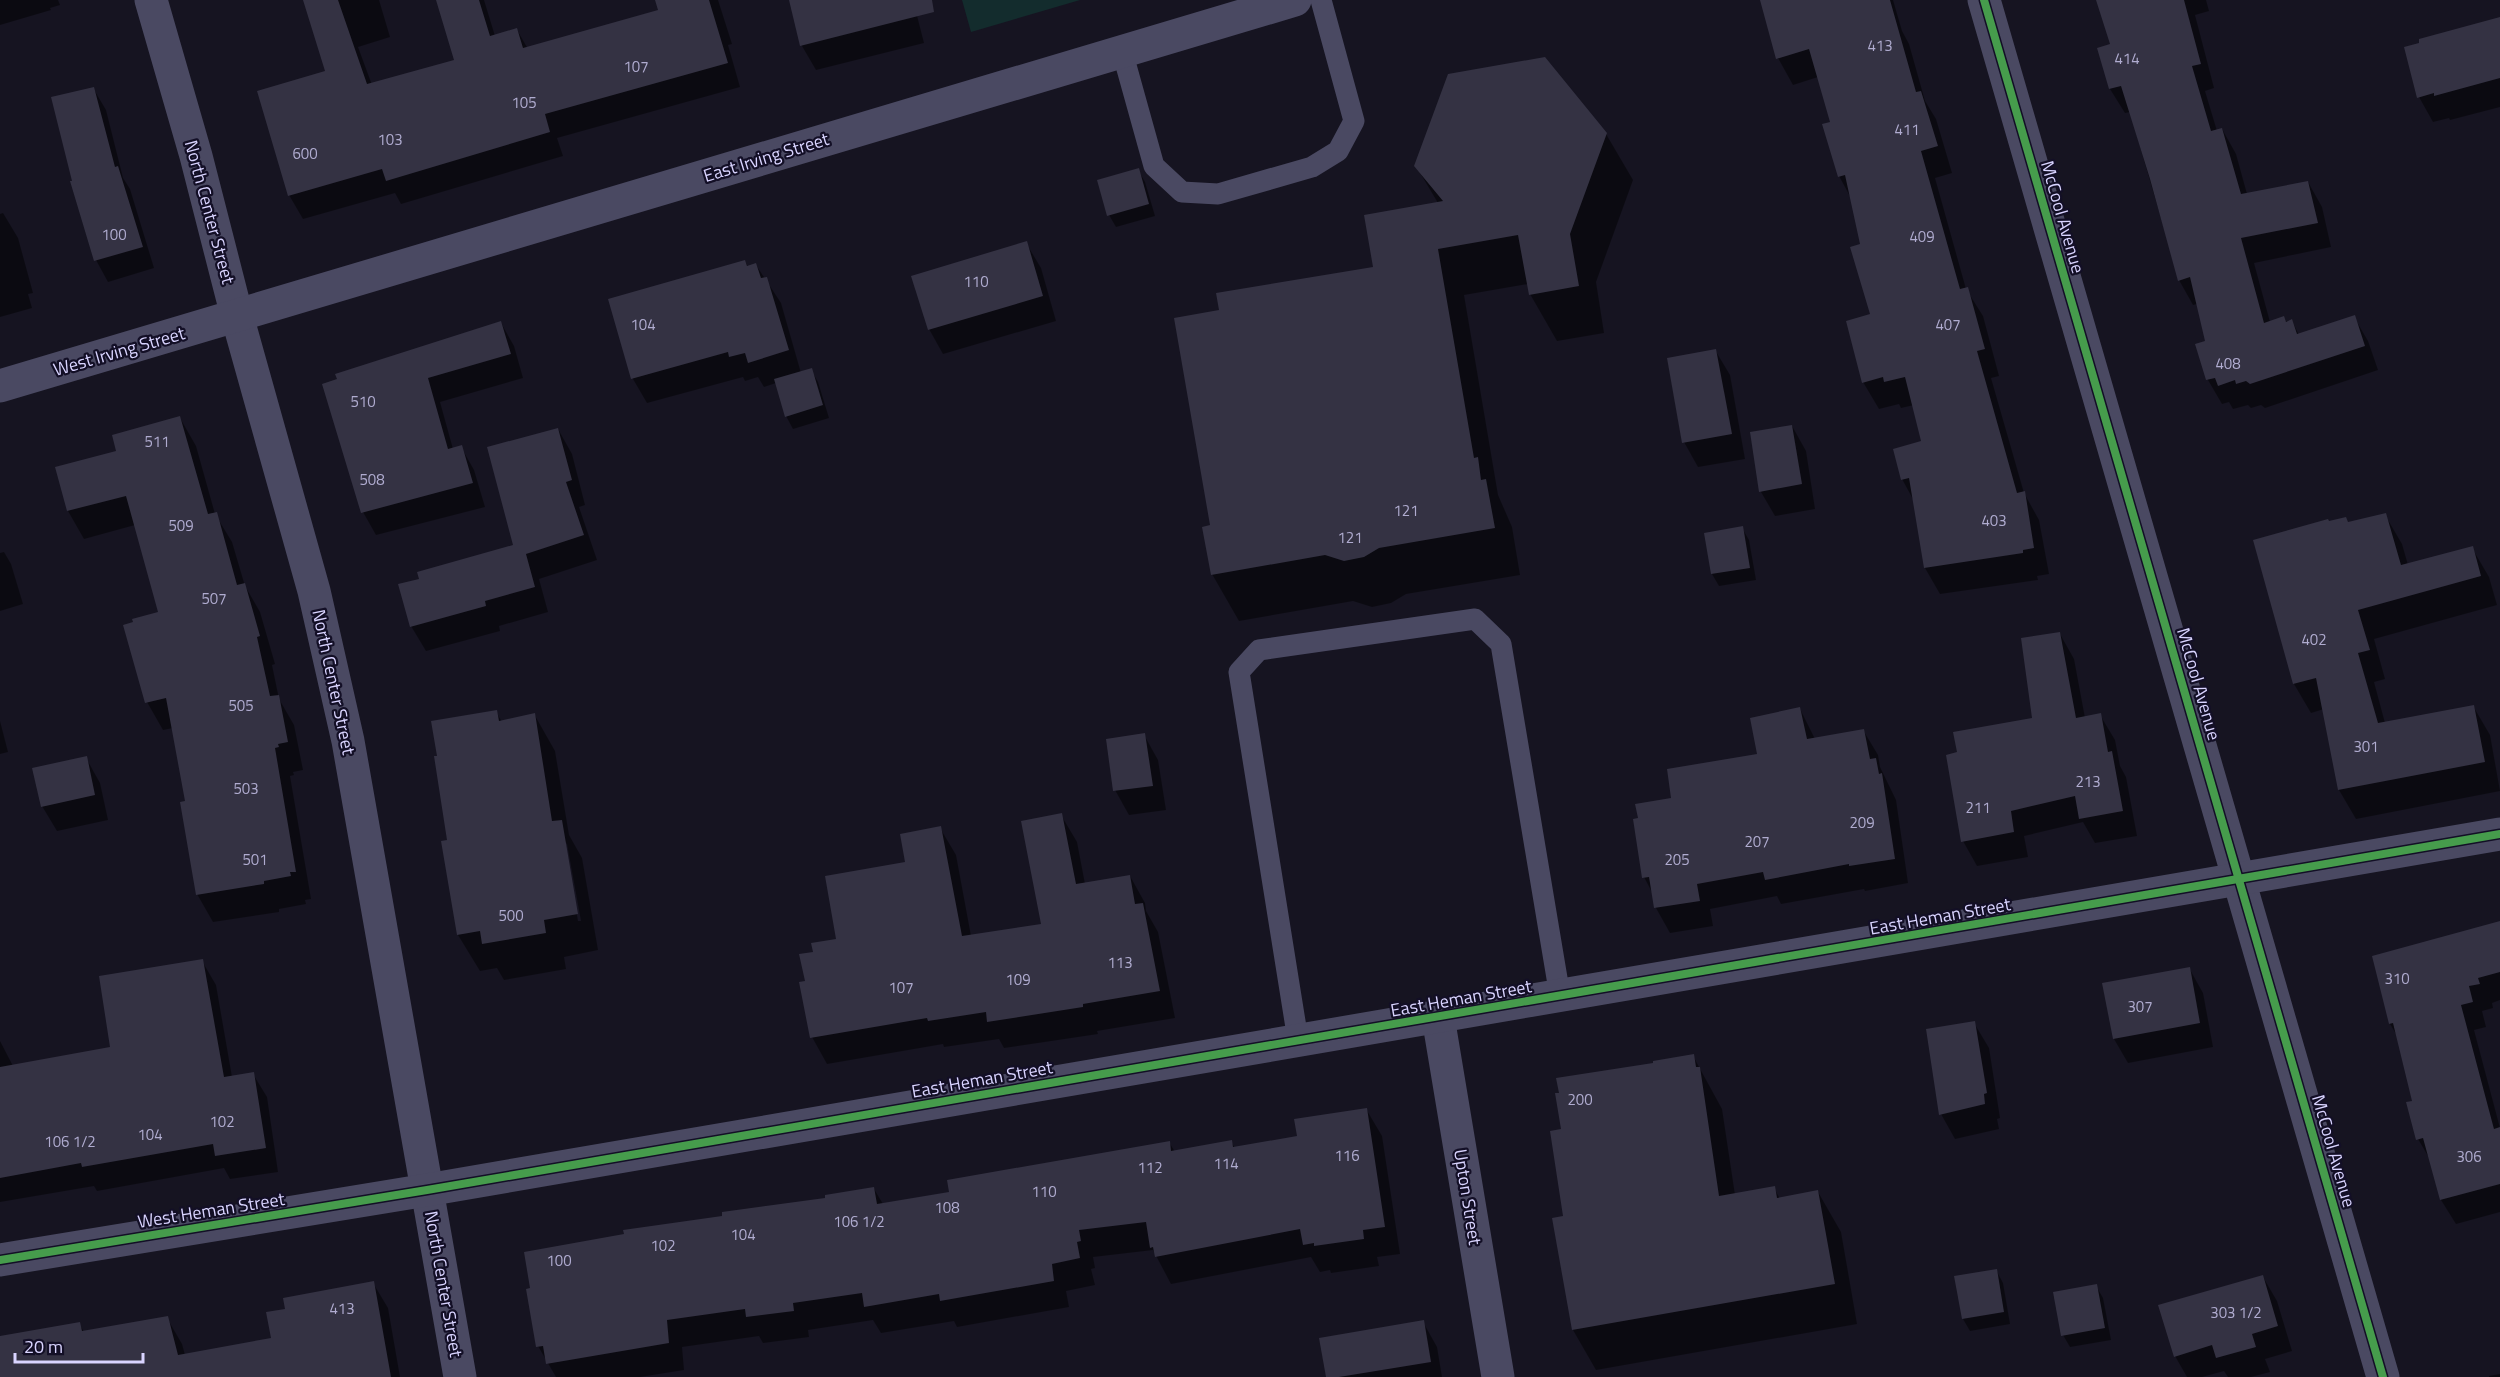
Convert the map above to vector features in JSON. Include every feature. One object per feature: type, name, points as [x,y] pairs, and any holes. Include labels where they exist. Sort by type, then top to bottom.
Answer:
[{"type":"street","name":"North Center Street","points":[[151,0],[196,156],[237,316],[314,591],[348,741],[460,1377]]},
{"type":"street","name":"East Irving Street","points":[[237,316],[1295,0]]},
{"type":"street","name":"McCool Avenue","points":[[1984,0],[2241,880],[2383,1377]]},
{"type":"street","name":"West Irving Street","points":[[0,386],[237,316]]},
{"type":"street","name":"East Heman Street","points":[[427,1190],[2500,834]]},
{"type":"street","name":"Upton Street","points":[[1438,1017],[1498,1377]]},
{"type":"street","name":"West Heman Street","points":[[0,1260],[427,1190]]},
{"type":"lane","points":[[1122,51],[1154,166],[1182,192],[1218,194],[1312,168],[1338,150],[1354,121],[1321,0]]},
{"type":"lane","points":[[1298,1040],[1239,672],[1259,650],[1476,619],[1501,644],[1560,996]]},
{"type":"green space","points":[[962,0],[1080,0],[971,32]]},
{"type":"building","points":[[303,0],[338,0],[367,84],[454,60],[436,0],[479,0],[490,36],[517,28],[523,48],[658,10],[655,0],[709,0],[728,63],[545,114],[550,132],[386,181],[382,169],[288,196],[257,91],[325,71]]},
{"type":"building","points":[[789,0],[932,0],[934,12],[800,46]]},
{"type":"building","points":[[1760,0],[1890,0],[1916,92],[1921,91],[1938,146],[1921,151],[1960,289],[1968,287],[1985,349],[1977,351],[2017,493],[2025,491],[2034,548],[2023,550],[2023,553],[1924,568],[1909,478],[1901,480],[1893,449],[1921,441],[1905,377],[1884,382],[1883,377],[1862,383],[1846,321],[1870,314],[1850,247],[1860,244],[1845,175],[1838,177],[1822,124],[1830,122],[1809,49],[1776,59]]},
{"type":"building","points":[[2096,0],[2184,0],[2201,64],[2192,66],[2211,131],[2222,128],[2241,194],[2308,181],[2318,223],[2241,238],[2264,323],[2284,316],[2286,322],[2292,319],[2297,334],[2355,315],[2365,346],[2250,384],[2246,381],[2236,384],[2235,380],[2218,386],[2215,378],[2206,380],[2195,344],[2205,341],[2190,277],[2178,281],[2121,86],[2109,89],[2097,48],[2110,44]]},
{"type":"building","points":[[2500,17],[2500,78],[2434,96],[2434,93],[2417,98],[2404,47],[2419,43],[2419,39]]},
{"type":"building","points":[[1545,57],[1607,133],[1570,234],[1579,286],[1529,295],[1518,235],[1438,249],[1474,458],[1478,457],[1481,480],[1486,479],[1495,528],[1379,548],[1364,557],[1344,561],[1325,555],[1211,575],[1202,527],[1210,525],[1174,318],[1219,310],[1216,293],[1373,267],[1364,215],[1443,201],[1414,166],[1448,74]]},
{"type":"building","points":[[94,87],[115,167],[118,166],[143,247],[94,261],[70,181],[72,181],[51,97]]},
{"type":"building","points":[[1139,168],[1149,204],[1107,216],[1097,180]]},
{"type":"building","points":[[1027,241],[1043,296],[928,330],[911,276]]},
{"type":"building","points":[[745,260],[747,266],[756,263],[761,278],[767,277],[789,350],[748,363],[745,353],[729,357],[728,352],[631,379],[608,299]]},
{"type":"building","points":[[501,321],[511,354],[428,378],[448,449],[462,445],[473,483],[361,513],[322,384],[337,379],[335,374]]},
{"type":"building","points":[[1716,349],[1732,434],[1682,443],[1667,358]]},
{"type":"building","points":[[812,368],[823,405],[785,417],[774,379]]},
{"type":"building","points":[[180,416],[208,514],[217,512],[237,585],[245,583],[260,636],[257,637],[270,696],[279,695],[288,742],[278,744],[279,747],[275,748],[296,872],[290,872],[291,876],[264,881],[264,884],[196,895],[180,802],[185,801],[166,698],[145,703],[123,625],[133,622],[132,619],[158,612],[126,496],[67,511],[55,467],[116,451],[112,435]]},
{"type":"building","points":[[1792,425],[1802,484],[1759,492],[1750,432]]},
{"type":"building","points":[[558,428],[572,480],[566,482],[584,535],[526,554],[535,587],[485,601],[486,606],[410,627],[398,584],[419,579],[417,572],[513,545],[487,447]]},
{"type":"building","points":[[2386,513],[2401,565],[2473,546],[2481,576],[2358,610],[2370,650],[2358,653],[2378,723],[2474,705],[2485,762],[2338,790],[2316,678],[2293,684],[2253,540],[2328,519],[2329,521],[2346,517],[2348,522]]},
{"type":"building","points":[[1743,526],[1750,568],[1711,574],[1704,533]]},
{"type":"building","points":[[2060,632],[2076,718],[2101,713],[2108,752],[2112,751],[2123,811],[2079,819],[2075,796],[2011,811],[2014,832],[1961,842],[1946,755],[1957,752],[1953,732],[2032,718],[2021,638]]},
{"type":"building","points":[[1800,707],[1807,739],[1864,729],[1870,759],[1876,758],[1879,774],[1882,773],[1895,859],[1849,866],[1849,864],[1765,880],[1763,872],[1697,884],[1700,901],[1654,908],[1649,877],[1642,878],[1633,819],[1638,818],[1635,804],[1671,798],[1667,769],[1757,754],[1750,718]]},
{"type":"building","points":[[497,710],[499,721],[535,713],[552,821],[562,820],[578,914],[544,920],[546,933],[482,944],[480,931],[457,935],[441,841],[447,840],[431,721]]},
{"type":"building","points":[[1145,733],[1153,786],[1113,791],[1106,739]]},
{"type":"building","points":[[87,756],[95,795],[41,807],[32,768]]},
{"type":"building","points":[[1062,813],[1076,884],[1130,875],[1135,904],[1143,903],[1160,991],[1083,1004],[1083,1007],[987,1022],[986,1012],[928,1021],[927,1018],[810,1038],[799,982],[805,981],[799,954],[813,952],[811,943],[836,939],[825,876],[905,862],[900,834],[941,826],[962,936],[1041,924],[1021,821]]},
{"type":"building","points":[[2500,921],[2500,972],[2478,978],[2480,984],[2469,986],[2473,1002],[2461,1005],[2494,1129],[2500,1127],[2500,1184],[2440,1200],[2423,1138],[2416,1140],[2406,1102],[2412,1101],[2393,1023],[2389,1024],[2372,956]]},
{"type":"building","points":[[203,959],[224,1077],[254,1072],[266,1148],[215,1156],[213,1144],[82,1167],[81,1163],[0,1178],[0,1067],[110,1047],[99,976]]},
{"type":"building","points":[[2190,967],[2200,1023],[2113,1039],[2102,983]]},
{"type":"building","points":[[1975,1021],[1987,1093],[1984,1094],[1985,1104],[1939,1115],[1926,1029]]},
{"type":"building","points":[[1694,1054],[1696,1067],[1700,1067],[1719,1196],[1775,1186],[1777,1198],[1818,1190],[1835,1284],[1572,1330],[1552,1218],[1563,1216],[1550,1131],[1561,1129],[1555,1093],[1559,1093],[1556,1078],[1653,1063],[1653,1061]]},
{"type":"building","points":[[1367,1108],[1385,1227],[1363,1230],[1364,1239],[1314,1246],[1314,1243],[1303,1245],[1300,1229],[1155,1257],[1153,1247],[1150,1248],[1146,1222],[1079,1230],[1081,1241],[1077,1242],[1080,1258],[1052,1264],[1054,1281],[940,1301],[939,1294],[864,1307],[862,1293],[793,1303],[794,1311],[746,1317],[745,1309],[667,1320],[669,1343],[546,1364],[543,1346],[536,1347],[526,1289],[530,1288],[524,1252],[624,1234],[623,1230],[722,1216],[722,1212],[825,1198],[825,1195],[874,1187],[877,1204],[949,1192],[947,1180],[1170,1141],[1171,1151],[1232,1140],[1233,1147],[1297,1136],[1294,1119]]},
{"type":"building","points":[[1997,1269],[2004,1312],[1962,1319],[1954,1276]]},
{"type":"building","points":[[2263,1275],[2278,1326],[2252,1334],[2256,1347],[2216,1358],[2212,1345],[2174,1357],[2158,1305]]},
{"type":"building","points":[[374,1281],[391,1377],[0,1377],[0,1336],[80,1322],[82,1331],[168,1316],[178,1355],[271,1338],[266,1312],[285,1309],[283,1298]]},
{"type":"building","points":[[2097,1284],[2105,1328],[2061,1336],[2053,1292]]},
{"type":"building","points":[[1424,1320],[1431,1362],[1339,1377],[1326,1377],[1319,1338]]},
{"type":"cycle path","points":[[1984,0],[2383,1377]]},
{"type":"cycle path","points":[[0,1260],[427,1190],[2500,834]]}]
